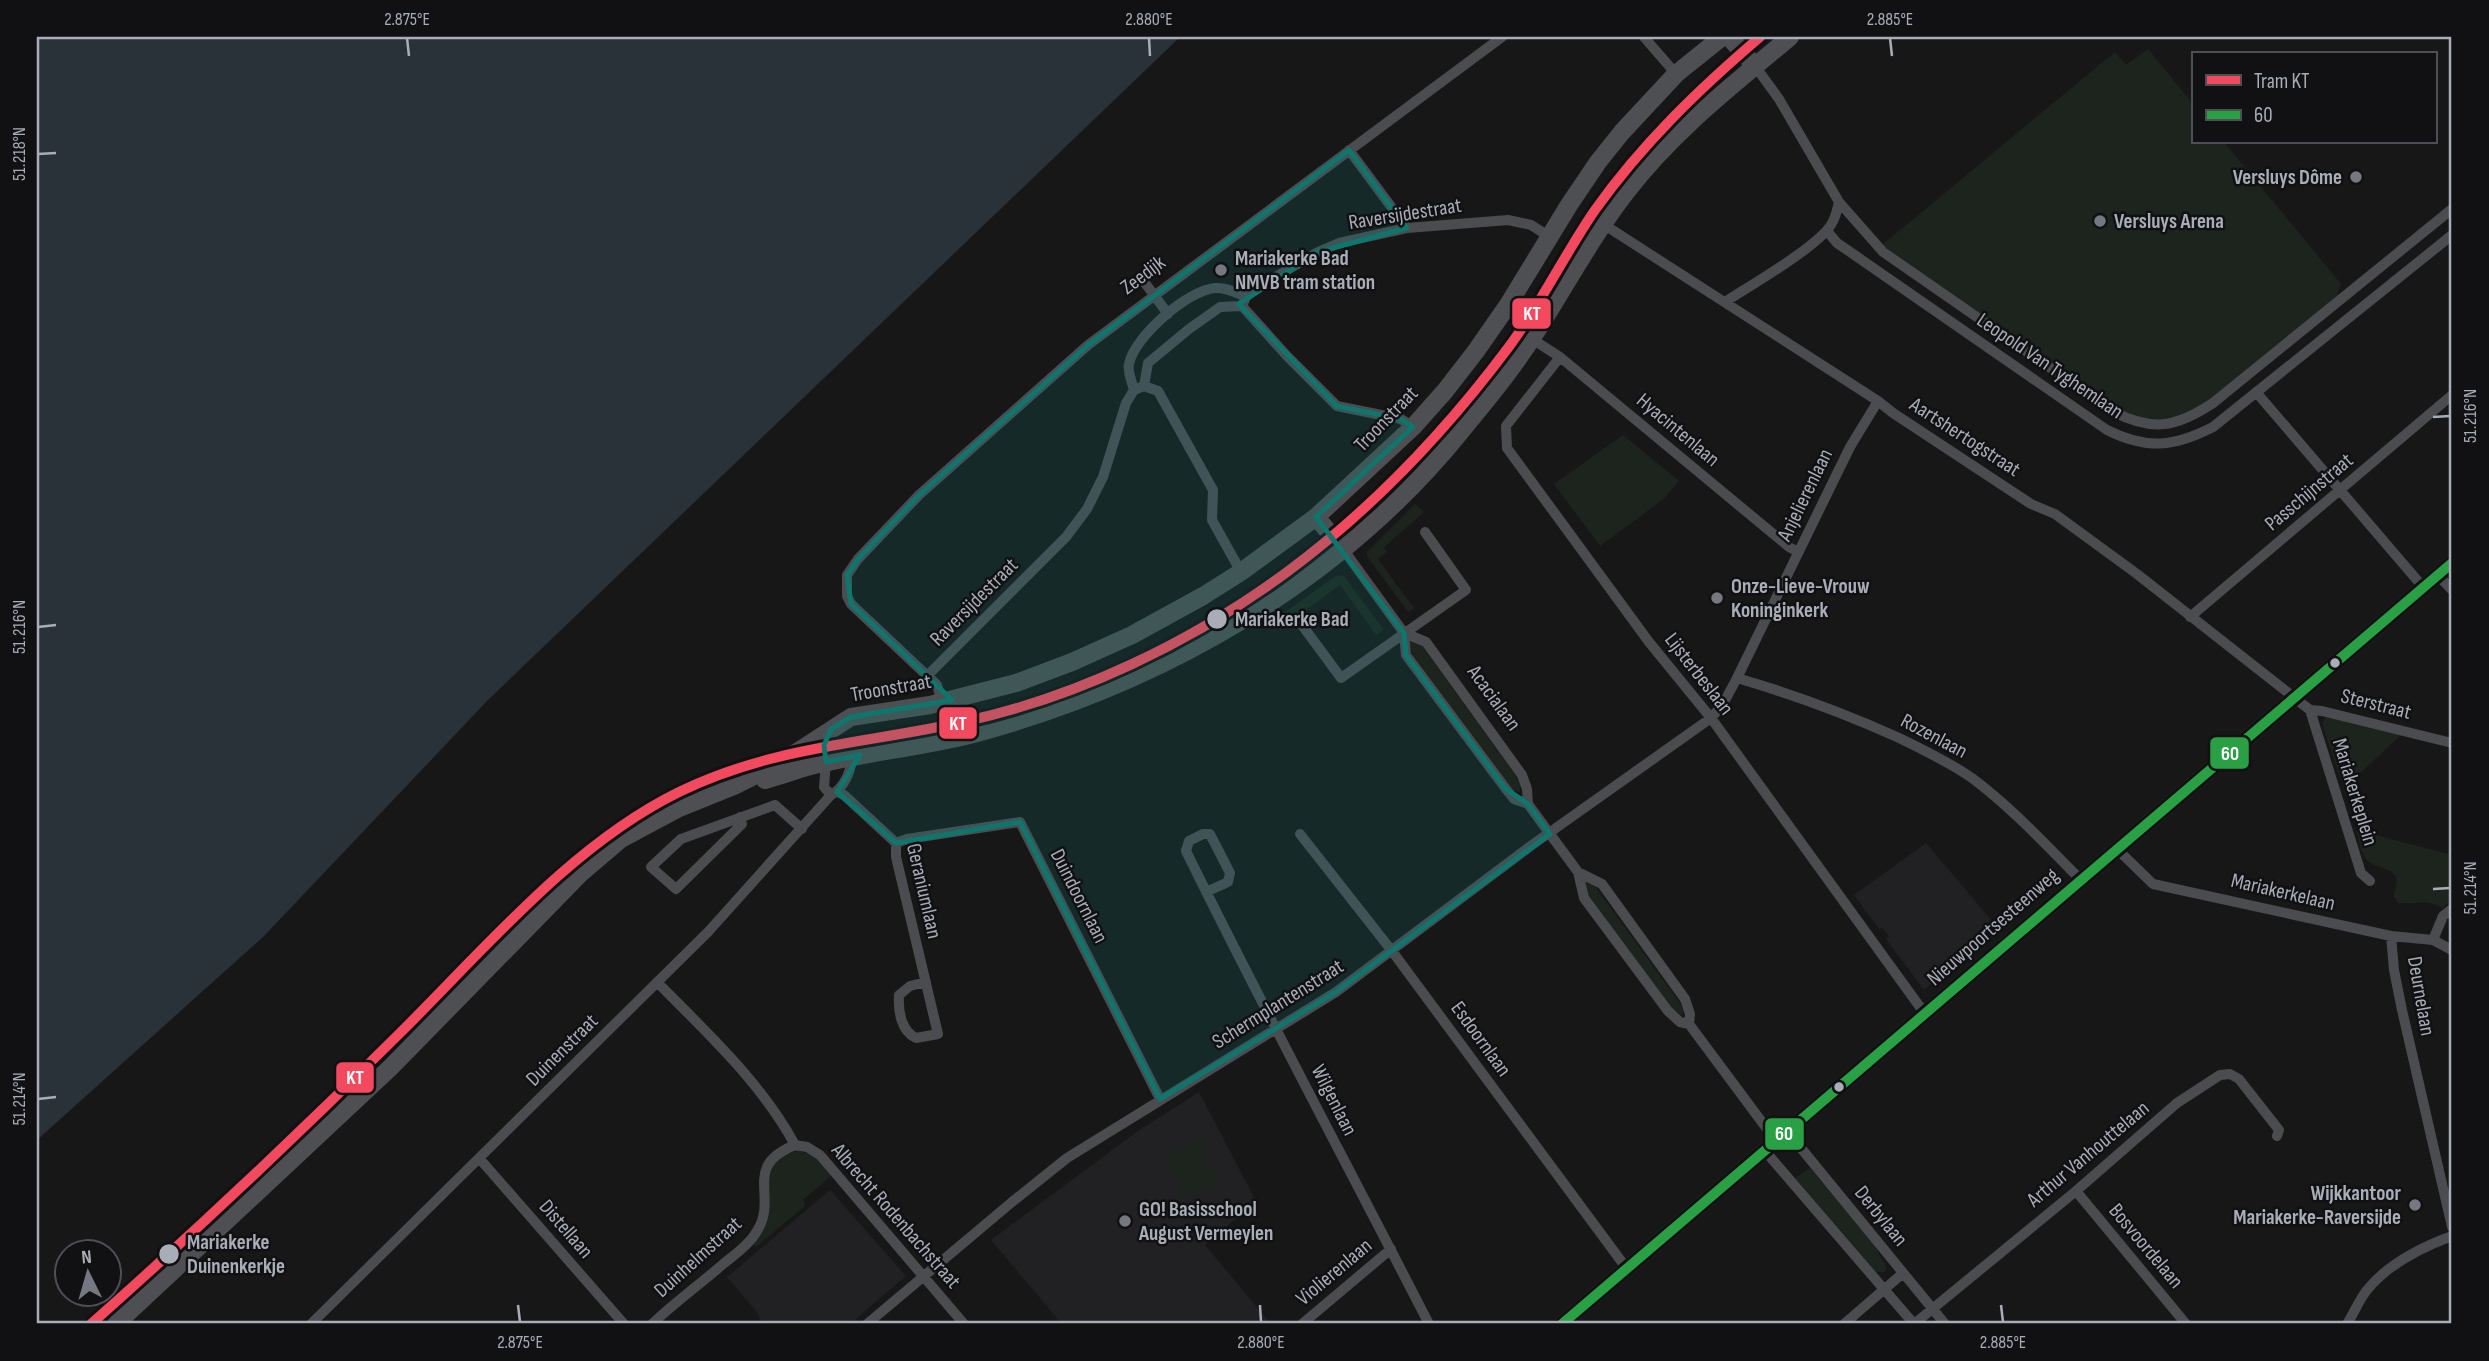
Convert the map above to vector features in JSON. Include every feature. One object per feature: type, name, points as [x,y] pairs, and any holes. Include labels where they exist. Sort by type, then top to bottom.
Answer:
[{"type":"main road","name":"Troonstraat","points":[[826,762],[824,745],[831,729],[851,717],[898,712],[942,702],[1016,683],[1072,662],[1132,635],[1203,597],[1316,517],[1413,427],[1476,351],[1598,162],[1676,74],[1722,37]]},
{"type":"main road","points":[[1729,37],[1755,66]]},
{"type":"main road","points":[[734,786],[826,762],[974,734],[1051,711],[1153,669],[1231,628],[1309,577],[1408,489],[1456,438],[1532,339],[1602,224],[1655,159],[1718,97],[1790,37]]},
{"type":"main road","name":"Acacialaan","points":[[1316,517],[1343,549]]},
{"type":"main road","name":"Nieuwpoortsesteenweg","points":[[1562,1324],[2452,563]]},
{"type":"main road","points":[[116,1324],[390,1068],[570,884],[606,851],[621,839],[677,809],[734,786],[780,763],[831,729]]},
{"type":"street","name":"Zeedijk","points":[[928,675],[851,604],[847,596],[847,575],[858,559],[919,495],[1088,345],[1502,37]]},
{"type":"street","points":[[1644,37],[1676,74]]},
{"type":"street","name":"Leopold Van Tyghemlaan","points":[[1755,66],[1779,99],[1839,202],[1883,252],[2114,412],[2129,420],[2150,425],[2183,421],[2213,403],[2452,209]]},
{"type":"street","points":[[1349,150],[1408,228]]},
{"type":"street","points":[[1724,302],[1787,262],[1827,231],[1833,223],[1839,202]]},
{"type":"street","name":"Raversijdestraat","points":[[928,675],[1066,537],[1103,477],[1126,402],[1139,388],[1148,363],[1189,328],[1220,307],[1244,302],[1255,289],[1318,252],[1339,243],[1408,228],[1507,220],[1531,225],[1550,237]]},
{"type":"street","name":"Aartshertogstraat","points":[[1602,224],[2031,503],[2055,514],[2137,574],[2294,698]]},
{"type":"street","name":"Leopold Van Tyghemlaan","points":[[1827,231],[1856,256],[2106,430],[2150,444],[2179,442],[2213,427],[2452,235]]},
{"type":"street","points":[[1145,283],[1168,314]]},
{"type":"street","points":[[1241,572],[1212,520],[1213,490],[1158,391],[1139,388],[1128,366],[1138,343],[1168,314],[1194,296],[1214,288],[1227,289],[1244,302],[1287,356],[1337,406],[1401,419],[1413,427]]},
{"type":"street","name":"Hyacintenlaan","points":[[1532,339],[1560,357],[1798,552]]},
{"type":"street","name":"Lijsterbeslaan","points":[[1560,357],[1506,426],[1507,448],[1649,642],[1711,718],[1925,1014]]},
{"type":"street","points":[[2256,392],[2423,587]]},
{"type":"street","name":"Passchijnstraat","points":[[2190,617],[2452,395]]},
{"type":"street","name":"Anjelierenlaan","points":[[1711,718],[1723,704],[1737,678],[1850,447],[1878,401]]},
{"type":"street","points":[[1302,625],[1341,678],[1466,590],[1425,531]]},
{"type":"street","name":"Acacialaan","points":[[1343,549],[1404,634],[1406,655],[1514,799],[1528,804]]},
{"type":"street","points":[[2438,575],[2452,590]]},
{"type":"street","name":"Acacialaan","points":[[1404,634],[1426,642],[1522,775],[1528,804],[1578,872],[1584,898],[1668,1011],[1680,1022],[1689,1024],[1776,1141]]},
{"type":"street","points":[[928,675],[937,685],[942,702]]},
{"type":"street","name":"Rozenlaan","points":[[1737,678],[1795,694],[1853,716],[1922,749],[1958,770],[2012,811],[2081,880]]},
{"type":"street","name":"Sterstraat","points":[[2294,698],[2310,710],[2452,743]]},
{"type":"street","name":"Mariakerkeplein","points":[[2310,710],[2361,873],[2371,881]]},
{"type":"street","name":"Schermplantenstraat","points":[[867,1324],[1068,1158],[1160,1099],[1277,1030],[1392,951],[1469,891],[1711,718]]},
{"type":"street","name":"Duinenstraat","points":[[311,1324],[716,923],[834,794],[852,768],[851,758]]},
{"type":"street","points":[[826,762],[824,787],[834,794]]},
{"type":"street","name":"Geraniumlaan","points":[[834,794],[844,795],[896,843],[895,858],[926,982],[938,1034],[916,1038],[904,1029],[898,1005],[899,995],[910,986],[926,982]]},
{"type":"street","points":[[740,817],[742,824],[676,889],[651,867],[681,839],[740,817],[775,806],[802,829]]},
{"type":"street","name":"Duindoornlaan","points":[[896,843],[907,839],[1020,822],[1160,1099]]},
{"type":"street","name":"Wilgenlaan","points":[[1206,892],[1228,882],[1230,873],[1210,834],[1203,834],[1189,841],[1186,851],[1206,892],[1429,1324]]},
{"type":"street","name":"Esdoornlaan","points":[[1300,834],[1392,951],[1627,1269]]},
{"type":"street","name":"Mariakerkelaan","points":[[2118,849],[2153,884],[2391,936],[2433,940],[2452,950]]},
{"type":"street","name":"Acacialaan","points":[[1578,872],[1602,884],[1685,999],[1690,1013],[1689,1024]]},
{"type":"street","points":[[2433,940],[2443,916],[2452,909]]},
{"type":"street","name":"Deurnelaan","points":[[2391,936],[2402,1010],[2452,1227]]},
{"type":"street","points":[[657,982],[746,1073],[771,1106],[795,1145]]},
{"type":"street","name":"Arthur Vanhouttelaan","points":[[1914,1324],[2077,1191],[2177,1103],[2220,1075],[2230,1074],[2239,1079],[2279,1130],[2277,1136]]},
{"type":"street","points":[[1776,1141],[1884,1290],[1914,1324]]},
{"type":"street","name":"Derbylaan","points":[[1776,1141],[1902,1274],[1945,1324]]},
{"type":"street","name":"Albrecht Rodenbachstraat","points":[[795,1145],[807,1147],[820,1155],[964,1324]]},
{"type":"street","name":"Duinhelmstraat","points":[[654,1323],[748,1244],[764,1218],[763,1186],[769,1163],[781,1151],[795,1145]]},
{"type":"street","name":"Distellaan","points":[[479,1158],[624,1324]]},
{"type":"street","name":"Bosvoordelaan","points":[[2077,1191],[2186,1324]]},
{"type":"street","points":[[2347,1324],[2367,1290],[2390,1269],[2423,1247],[2452,1236]]},
{"type":"street","name":"Violierenlaan","points":[[1302,1324],[1391,1250]]},
{"type":"street","points":[[1844,1324],[1902,1274]]},
{"type":"highlighted area","points":[[1349,150],[1407,228],[1318,252],[1239,304],[1337,406],[1401,419],[1413,427],[1316,517],[1404,633],[1406,655],[1506,789],[1528,804],[1550,834],[1336,992],[1160,1099],[1020,822],[896,843],[837,792],[860,755],[826,762],[824,745],[831,729],[851,717],[952,700],[851,604],[847,575],[858,559],[919,495],[1088,345]]},
{"type":"shaded area","points":[[37,37],[1180,37],[488,700],[264,936],[37,1140]]},
{"type":"shaded area","name":"Versluys Arena","points":[[2148,49],[2192,103],[2192,144],[2226,144],[2341,284],[2336,298],[2202,407],[2184,417],[2145,421],[2118,409],[1882,245],[2115,52],[2126,65]]},
{"type":"shaded area","points":[[1623,435],[1679,481],[1665,498],[1600,546],[1554,484]]},
{"type":"shaded area","points":[[1415,504],[1424,512],[1384,547],[1387,552],[1378,559],[1414,608],[1408,612],[1367,556],[1367,552]]},
{"type":"shaded area","points":[[1337,575],[1344,576],[1384,630],[1376,635],[1340,585],[1288,623],[1281,615]]},
{"type":"shaded area","points":[[1408,640],[1422,646],[1516,776],[1520,783],[1520,792],[1508,786],[1414,657]]},
{"type":"shaded area","points":[[2325,717],[2401,735],[2344,788],[2322,724]]},
{"type":"shaded area","points":[[2356,830],[2452,855],[2452,900],[2443,908],[2425,903],[2398,903],[2393,895],[2396,886],[2394,874],[2368,861]]},
{"type":"shaded area","points":[[1926,843],[1998,928],[1924,990],[1886,939],[1889,936],[1882,927],[1879,929],[1854,895]]},
{"type":"shaded area","points":[[1585,880],[1595,886],[1680,1003],[1684,1011],[1682,1015],[1671,1009],[1587,894]]},
{"type":"shaded area","name":"GO! Basisschool August Vermeylen","points":[[1199,1092],[1256,1201],[1205,1245],[1271,1324],[1062,1324],[991,1240],[1135,1133]]},
{"type":"shaded area","points":[[1201,1137],[1207,1140],[1208,1148],[1202,1160],[1204,1165],[1218,1174],[1220,1184],[1192,1198],[1184,1197],[1179,1191],[1179,1175],[1169,1167],[1168,1157],[1172,1149],[1188,1150],[1193,1140]]},
{"type":"shaded area","points":[[800,1151],[815,1156],[832,1175],[803,1200],[806,1205],[756,1247],[752,1242],[767,1220],[772,1167],[786,1154]]},
{"type":"shaded area","points":[[1810,1168],[1872,1241],[1887,1268],[1884,1272],[1876,1272],[1795,1178]]},
{"type":"shaded area","points":[[830,1190],[906,1276],[850,1324],[763,1324],[756,1311],[727,1277]]},
{"type":"tram line","name":"KT","points":[[91,1324],[286,1144],[531,901],[566,869],[639,814],[714,777],[784,755],[963,722],[1049,698],[1173,644],[1251,598],[1287,572],[1378,496],[1459,410],[1508,348],[1595,210],[1632,162],[1693,97],[1760,37]]},
{"type":"transit line","name":"60","points":[[1562,1324],[2452,563]]},
{"type":"place","name":"Versluys Dôme","points":[[2356,177]]},
{"type":"place","name":"Versluys Arena","points":[[2100,221]]},
{"type":"place","name":"Mariakerke Bad NMVB tram station","points":[[1221,270]]},
{"type":"place","name":"Onze-Lieve-Vrouw Koninginkerk","points":[[1717,598]]},
{"type":"place","name":"Mariakerke Bad","points":[[1217,619]]},
{"type":"place","name":"Wijkkantoor Mariakerke-Raversijde","points":[[2415,1205]]},
{"type":"place","name":"GO! Basisschool August Vermeylen","points":[[1125,1221]]},
{"type":"place","name":"Mariakerke Duinenkerkje","points":[[169,1254]]}]
